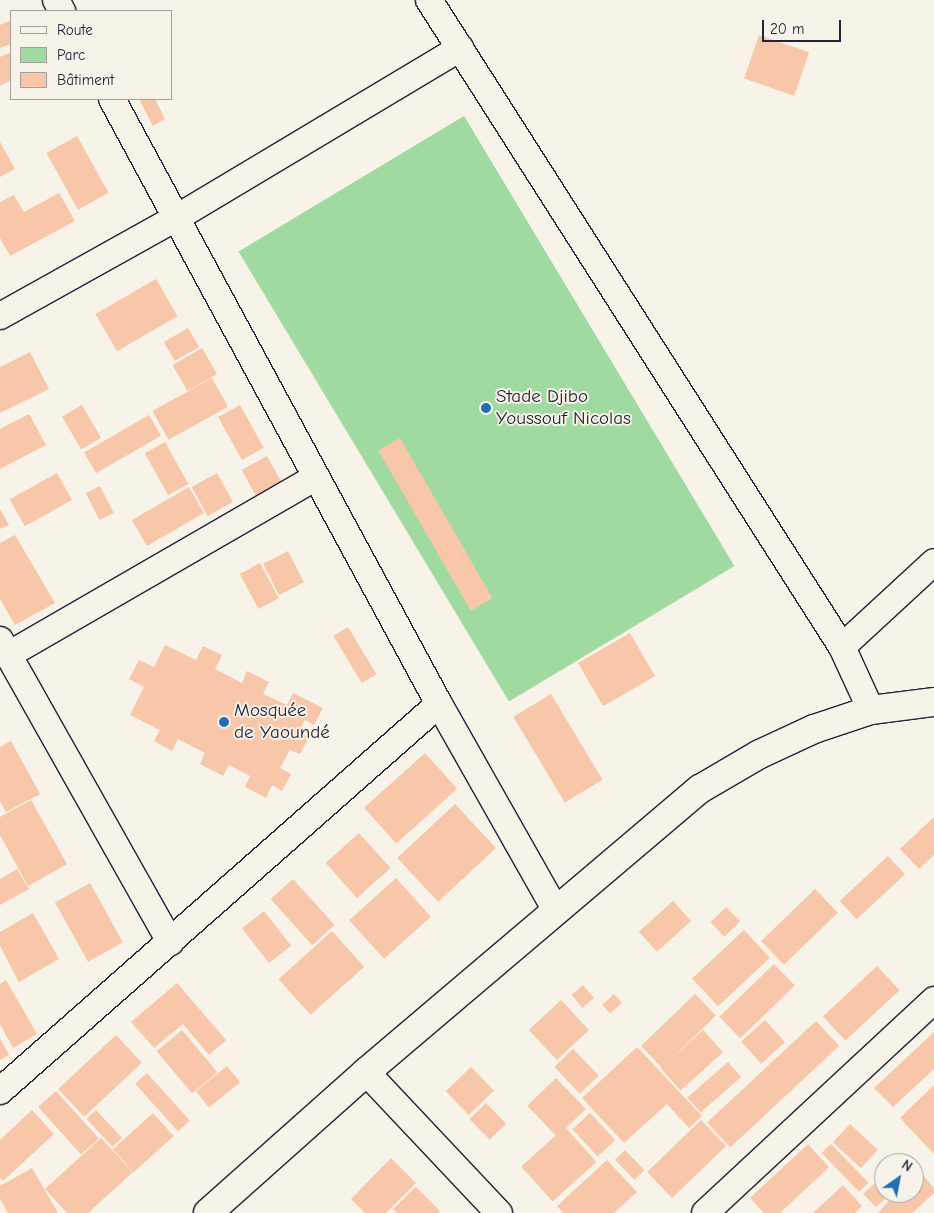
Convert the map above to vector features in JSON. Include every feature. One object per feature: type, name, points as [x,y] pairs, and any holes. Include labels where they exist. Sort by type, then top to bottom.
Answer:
[{"type":"main road","points":[[208,1213],[366,1072],[700,789],[760,754],[814,729],[871,710],[934,702]]},
{"type":"street","points":[[429,0],[842,647],[871,710]]},
{"type":"street","points":[[0,316],[178,217],[460,48]]},
{"type":"street","points":[[113,100],[178,217],[316,478],[439,704],[556,911]]},
{"type":"street","points":[[170,942],[4,647],[316,478]]},
{"type":"street","points":[[842,647],[934,562]]},
{"type":"street","points":[[0,1091],[439,704]]},
{"type":"street","points":[[705,1213],[934,1000]]},
{"type":"street","points":[[366,1072],[499,1213]]},
{"type":"green space","name":"Stade Djibo Youssouf Nicolas","points":[[464,116],[734,566],[509,701],[239,251]]},
{"type":"building","points":[[10,20],[10,44],[0,48],[0,25]]},
{"type":"building","points":[[759,35],[809,52],[794,96],[744,78]]},
{"type":"building","points":[[10,52],[10,81],[0,86],[0,57]]},
{"type":"building","points":[[156,100],[165,119],[153,126],[140,101]]},
{"type":"building","points":[[77,136],[109,193],[78,210],[46,153]]},
{"type":"building","points":[[0,142],[15,169],[0,177]]},
{"type":"building","points":[[59,193],[75,221],[10,256],[0,238],[0,202],[14,195],[24,212]]},
{"type":"building","points":[[156,279],[178,316],[117,351],[95,314]]},
{"type":"building","points":[[188,328],[199,347],[175,361],[164,342]]},
{"type":"building","points":[[202,348],[217,374],[188,391],[173,365]]},
{"type":"building","points":[[30,352],[49,389],[0,413],[0,367]]},
{"type":"building","points":[[212,378],[228,407],[169,440],[153,411]]},
{"type":"building","points":[[82,405],[101,438],[81,449],[62,416]]},
{"type":"building","points":[[240,405],[264,448],[242,460],[218,417]]},
{"type":"building","points":[[29,414],[46,445],[0,469],[0,429]]},
{"type":"building","points":[[149,415],[161,436],[96,473],[84,452]]},
{"type":"building","points":[[400,438],[492,598],[471,611],[378,450]]},
{"type":"building","points":[[165,442],[188,484],[168,495],[145,453]]},
{"type":"building","points":[[267,456],[281,481],[256,495],[242,470]]},
{"type":"building","points":[[57,473],[72,500],[25,526],[10,499]]},
{"type":"building","points":[[217,473],[233,502],[208,516],[192,487]]},
{"type":"building","points":[[100,486],[114,513],[99,520],[86,493]]},
{"type":"building","points":[[189,487],[204,513],[147,546],[132,520]]},
{"type":"building","points":[[0,509],[9,525],[0,529]]},
{"type":"building","points":[[15,535],[55,603],[15,625],[0,599],[0,543]]},
{"type":"building","points":[[288,551],[304,582],[279,595],[263,564]]},
{"type":"building","points":[[260,563],[279,598],[258,609],[240,574]]},
{"type":"building","points":[[348,627],[376,674],[362,683],[333,636]]},
{"type":"building","points":[[630,633],[655,676],[603,706],[578,663]]},
{"type":"building","name":"Mosquée de Yaoundé","points":[[165,645],[196,660],[203,646],[222,655],[215,669],[242,683],[247,671],[269,682],[263,694],[287,705],[293,693],[323,708],[314,725],[305,720],[299,732],[309,737],[300,754],[290,750],[280,768],[291,774],[282,791],[272,785],[266,798],[245,787],[250,776],[229,765],[223,776],[200,764],[205,753],[178,739],[172,751],[154,741],[160,730],[130,715],[144,687],[129,679],[139,660],[154,667]]},
{"type":"building","points":[[551,694],[603,780],[565,802],[513,717]]},
{"type":"building","points":[[11,741],[40,794],[6,812],[0,801],[0,747]]},
{"type":"building","points":[[425,753],[457,789],[396,844],[364,808]]},
{"type":"building","points":[[31,800],[67,864],[28,886],[0,835],[0,817]]},
{"type":"building","points":[[455,804],[496,848],[438,902],[397,858]]},
{"type":"building","points":[[934,817],[934,855],[919,869],[900,849]]},
{"type":"building","points":[[359,833],[390,868],[357,898],[326,863]]},
{"type":"building","points":[[888,856],[905,874],[857,919],[840,901]]},
{"type":"building","points":[[17,869],[29,889],[0,905],[0,879]]},
{"type":"building","points":[[396,878],[431,917],[384,959],[349,920]]},
{"type":"building","points":[[293,879],[334,925],[312,945],[271,899]]},
{"type":"building","points":[[90,883],[123,942],[88,962],[55,902]]},
{"type":"building","points":[[815,889],[838,913],[784,965],[761,941]]},
{"type":"building","points":[[673,901],[691,921],[657,952],[639,932]]},
{"type":"building","points":[[726,907],[740,921],[725,937],[710,923]]},
{"type":"building","points":[[264,911],[291,946],[269,963],[242,928]]},
{"type":"building","points":[[33,913],[59,959],[19,982],[0,946],[0,932]]},
{"type":"building","points":[[744,930],[770,958],[718,1006],[692,978]]},
{"type":"building","points":[[332,931],[364,967],[311,1015],[278,979]]},
{"type":"building","points":[[774,964],[795,986],[740,1038],[719,1017]]},
{"type":"building","points":[[877,966],[900,990],[845,1041],[823,1016]]},
{"type":"building","points":[[6,980],[37,1034],[13,1048],[0,1024],[0,984]]},
{"type":"building","points":[[177,983],[226,1040],[209,1055],[183,1024],[154,1048],[131,1022]]},
{"type":"building","points":[[583,985],[594,998],[582,1008],[572,995]]},
{"type":"building","points":[[614,994],[622,1003],[610,1014],[602,1005]]},
{"type":"building","points":[[695,994],[716,1016],[662,1068],[641,1046]]},
{"type":"building","points":[[561,1000],[589,1030],[557,1060],[529,1030]]},
{"type":"building","points":[[765,1020],[785,1042],[761,1064],[741,1041]]},
{"type":"building","points":[[816,1021],[839,1046],[730,1147],[707,1123]]},
{"type":"building","points":[[182,1030],[217,1072],[192,1093],[157,1051]]},
{"type":"building","points":[[703,1030],[723,1052],[681,1090],[661,1068]]},
{"type":"building","points":[[934,1032],[934,1069],[893,1107],[874,1088]]},
{"type":"building","points":[[116,1035],[142,1063],[84,1117],[58,1089]]},
{"type":"building","points":[[0,1038],[9,1055],[0,1060]]},
{"type":"building","points":[[637,1047],[702,1116],[689,1128],[667,1104],[624,1143],[582,1098]]},
{"type":"building","points":[[573,1049],[599,1076],[580,1094],[554,1067]]},
{"type":"building","points":[[728,1062],[741,1077],[700,1113],[687,1097]]},
{"type":"building","points":[[227,1066],[240,1082],[209,1107],[196,1091]]},
{"type":"building","points":[[471,1067],[494,1091],[469,1115],[446,1091]]},
{"type":"building","points":[[147,1073],[190,1121],[178,1131],[135,1084]]},
{"type":"building","points":[[556,1078],[586,1109],[557,1137],[527,1106]]},
{"type":"building","points":[[934,1085],[934,1154],[900,1118]]},
{"type":"building","points":[[56,1091],[99,1139],[81,1155],[38,1107]]},
{"type":"building","points":[[486,1103],[506,1124],[490,1140],[469,1119]]},
{"type":"building","points":[[32,1110],[54,1134],[3,1181],[0,1178],[0,1140]]},
{"type":"building","points":[[96,1110],[122,1138],[112,1147],[86,1119]]},
{"type":"building","points":[[153,1113],[174,1136],[134,1172],[113,1149]]},
{"type":"building","points":[[590,1113],[615,1140],[598,1156],[572,1129]]},
{"type":"building","points":[[701,1120],[726,1146],[672,1198],[647,1172]]},
{"type":"building","points":[[850,1124],[878,1150],[861,1168],[833,1142]]},
{"type":"building","points":[[565,1127],[596,1162],[553,1201],[521,1166]]},
{"type":"building","points":[[101,1138],[133,1172],[88,1213],[67,1213],[45,1189]]},
{"type":"building","points":[[808,1144],[829,1167],[780,1213],[764,1213],[750,1198]]},
{"type":"building","points":[[831,1144],[869,1183],[859,1192],[822,1153]]},
{"type":"building","points":[[625,1150],[644,1170],[634,1180],[615,1160]]},
{"type":"building","points":[[391,1158],[416,1183],[386,1213],[365,1213],[351,1199]]},
{"type":"building","points":[[607,1160],[637,1192],[614,1213],[563,1213],[557,1206]]},
{"type":"building","points":[[32,1168],[58,1213],[8,1213],[0,1199],[0,1186]]},
{"type":"building","points":[[924,1177],[934,1188],[934,1193],[924,1202]]},
{"type":"building","points":[[874,1184],[874,1203],[881,1203],[876,1207],[863,1194]]},
{"type":"building","points":[[843,1185],[862,1206],[855,1213],[813,1213]]},
{"type":"building","points":[[416,1187],[440,1211],[438,1213],[397,1213],[393,1209]]},
{"type":"building","points":[[887,1203],[923,1203],[912,1213],[878,1213]]},
{"type":"place","name":"Stade Djibo Youssouf Nicolas","points":[[486,408]]},
{"type":"place","name":"Mosquée de Yaoundé","points":[[224,722]]}]
